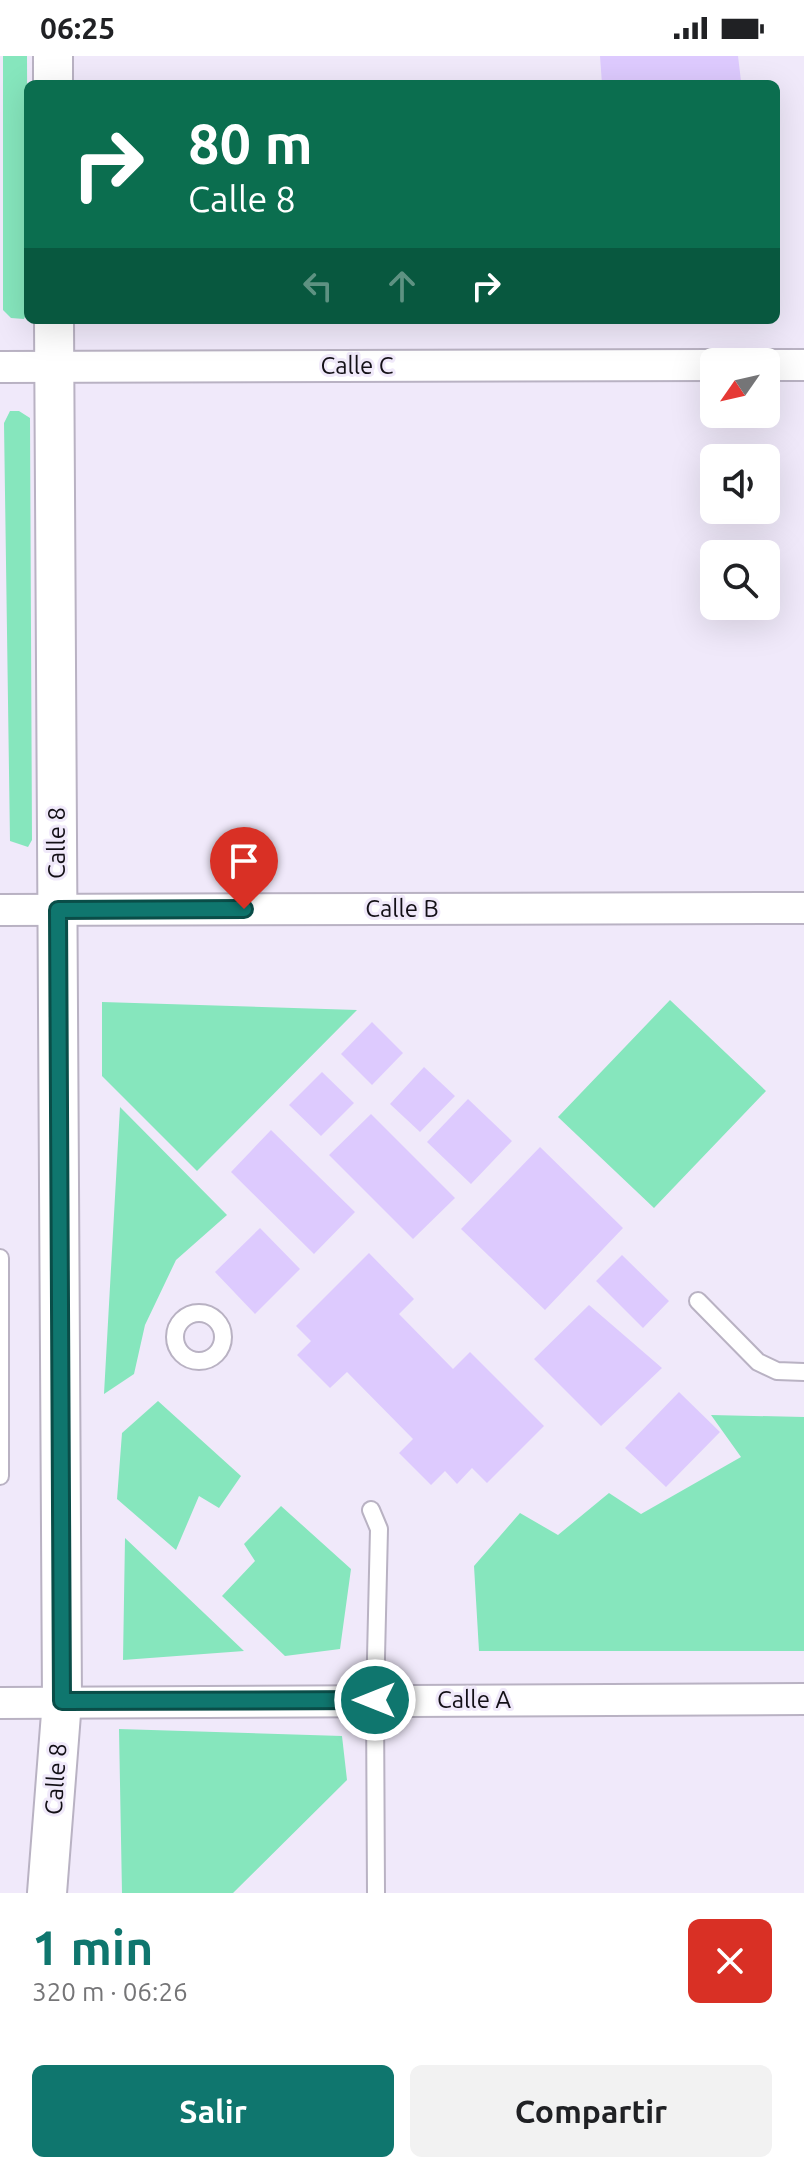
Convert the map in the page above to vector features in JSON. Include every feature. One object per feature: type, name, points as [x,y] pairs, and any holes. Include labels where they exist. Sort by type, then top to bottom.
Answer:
[{"type":"street","points":[[53,56],[53,80]]},
{"type":"street","name":"Calle 8","points":[[47,1893],[62,1701],[54,324]]},
{"type":"street","name":"Calle C","points":[[0,367],[700,365]]},
{"type":"street","points":[[780,365],[804,365]]},
{"type":"street","name":"Calle B","points":[[0,910],[804,908]]},
{"type":"street","name":"Calle A","points":[[0,1703],[804,1699]]},
{"type":"lane","points":[[44,1440],[46,1240],[59,1193]]},
{"type":"lane","points":[[0,1258],[0,1476]]},
{"type":"lane","points":[[698,1301],[758,1362],[777,1371],[804,1372]]},
{"type":"lane","points":[[43,1486],[61,1524]]},
{"type":"lane","points":[[371,1510],[379,1529],[375,1700],[376,1893]]},
{"type":"green space","points":[[3,56],[27,56],[27,80],[24,80],[24,319],[11,318],[3,310]]},
{"type":"green space","points":[[10,411],[19,411],[30,418],[32,840],[28,847],[10,841],[4,423]]},
{"type":"green space","points":[[670,1000],[766,1091],[654,1208],[558,1117]]},
{"type":"green space","points":[[102,1002],[357,1010],[197,1171],[102,1076]]},
{"type":"green space","points":[[120,1107],[227,1215],[176,1260],[145,1325],[134,1374],[104,1394]]},
{"type":"green space","points":[[158,1401],[241,1476],[219,1508],[199,1496],[176,1550],[117,1499],[122,1433]]},
{"type":"green space","points":[[711,1415],[804,1417],[804,1651],[479,1651],[474,1566],[520,1513],[558,1535],[609,1493],[641,1514],[741,1457]]},
{"type":"green space","points":[[281,1506],[351,1569],[340,1649],[285,1656],[222,1596],[255,1561],[244,1544]]},
{"type":"green space","points":[[125,1538],[244,1651],[123,1660]]},
{"type":"green space","points":[[119,1729],[342,1736],[347,1780],[233,1893],[122,1893]]},
{"type":"building","points":[[600,56],[738,56],[741,80],[602,80]]},
{"type":"building","points":[[372,1022],[403,1053],[372,1085],[341,1054]]},
{"type":"building","points":[[424,1067],[455,1096],[420,1132],[390,1104]]},
{"type":"building","points":[[322,1072],[354,1103],[321,1136],[289,1105]]},
{"type":"building","points":[[468,1099],[512,1141],[471,1184],[427,1142]]},
{"type":"building","points":[[371,1114],[455,1198],[413,1239],[329,1155]]},
{"type":"building","points":[[271,1130],[355,1212],[314,1254],[231,1172]]},
{"type":"building","points":[[540,1147],[623,1228],[545,1310],[461,1229]]},
{"type":"building","points":[[260,1228],[300,1269],[255,1314],[215,1272]]},
{"type":"building","points":[[369,1253],[414,1299],[399,1314],[453,1369],[470,1352],[544,1426],[487,1483],[472,1468],[457,1484],[445,1471],[431,1485],[399,1453],[413,1439],[347,1372],[330,1388],[297,1355],[311,1341],[296,1326]]},
{"type":"building","points":[[622,1255],[669,1301],[643,1328],[596,1281]]},
{"type":"building","points":[[589,1305],[662,1368],[601,1426],[534,1359]]},
{"type":"building","points":[[679,1392],[720,1432],[666,1487],[625,1448]]},
{"type":"route","points":[[244,909],[58,910],[62,1701],[375,1700]]}]
